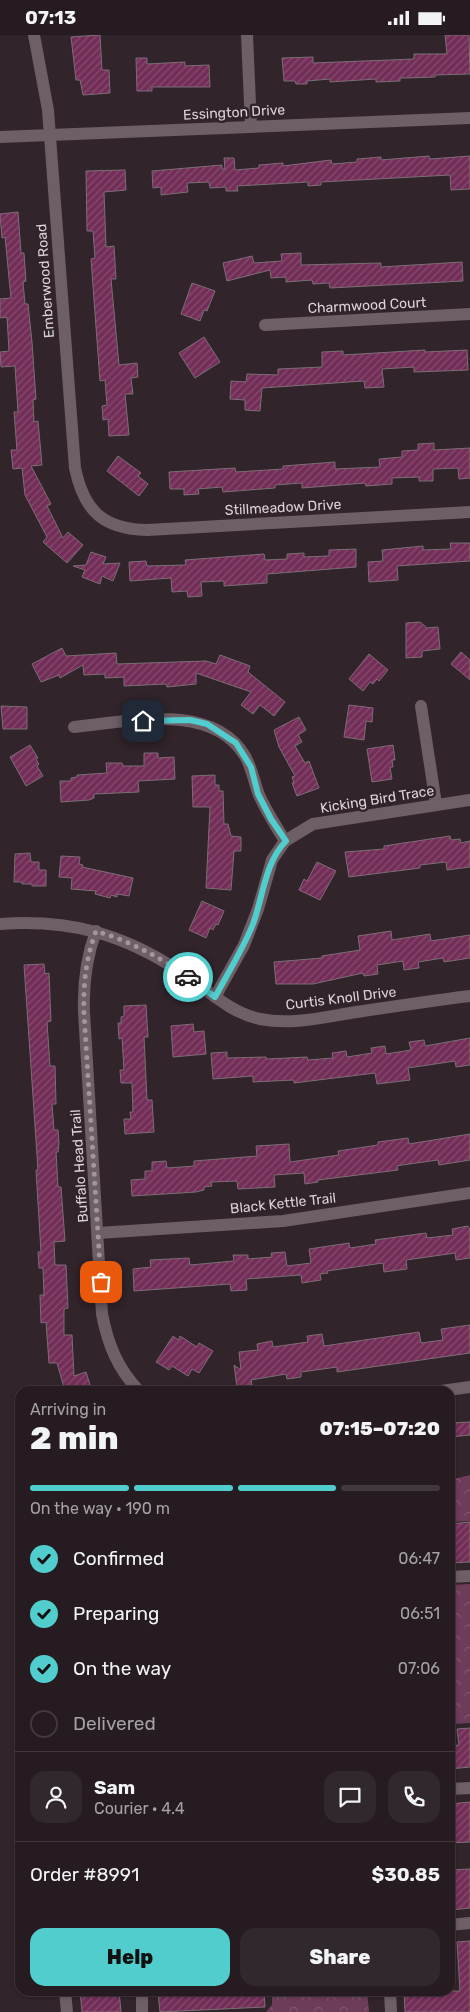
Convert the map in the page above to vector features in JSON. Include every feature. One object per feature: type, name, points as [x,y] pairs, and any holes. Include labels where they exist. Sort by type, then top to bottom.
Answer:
[{"type":"street","name":"Emberwood Road","points":[[34,35],[48,110],[75,468],[82,495],[100,518]]},
{"type":"street","points":[[247,35],[251,126]]},
{"type":"street","name":"Essington Drive","points":[[0,137],[470,118]]},
{"type":"street","name":"Charmwood Court","points":[[265,325],[470,314]]},
{"type":"street","name":"Stillmeadow Drive","points":[[100,518],[123,528],[147,530],[470,512]]},
{"type":"street","points":[[422,706],[436,804]]},
{"type":"street","points":[[74,727],[173,719],[190,720],[215,728],[236,743],[244,754],[251,767],[258,794],[271,819],[286,841]]},
{"type":"street","name":"Kicking Bird Trace","points":[[215,997],[244,945],[258,909],[272,860],[286,841],[313,824],[470,799]]},
{"type":"street","name":"Curtis Knoll Drive","points":[[0,924],[40,922],[96,931],[119,938],[150,953],[215,997],[245,1014],[260,1019],[292,1022],[470,997]]},
{"type":"street","name":"Buffalo Head Trail","points":[[96,931],[89,950],[84,977],[84,1007],[102,1315],[115,1360],[134,1386]]},
{"type":"street","name":"Black Kettle Trail","points":[[98,1233],[283,1221],[470,1193]]},
{"type":"street","points":[[455,1389],[470,1387]]},
{"type":"street","points":[[455,1577],[470,1576]]},
{"type":"street","points":[[455,1789],[470,1788]]},
{"type":"street","points":[[455,1924],[470,1923]]},
{"type":"street","points":[[66,1996],[67,2012]]},
{"type":"street","points":[[142,1996],[142,2012]]},
{"type":"street","points":[[390,1996],[391,2012]]},
{"type":"green space","points":[[470,1475],[470,1521],[455,1522],[455,1479]]},
{"type":"green space","points":[[470,1584],[470,1723],[455,1724],[455,1585]]},
{"type":"green space","points":[[272,1996],[367,1996],[369,2012],[266,2012],[272,2005]]},
{"type":"building","points":[[100,35],[102,70],[109,70],[110,93],[83,95],[80,80],[76,80],[71,37]]},
{"type":"building","points":[[445,35],[469,35],[470,74],[435,75],[435,77],[400,78],[400,81],[376,82],[376,79],[330,82],[330,79],[307,81],[307,84],[284,81],[282,58],[313,57],[313,63],[414,59],[414,54],[447,54]]},
{"type":"building","points":[[136,58],[147,58],[147,64],[185,62],[185,66],[209,65],[210,87],[152,87],[152,91],[137,91]]},
{"type":"building","points":[[429,156],[430,159],[470,156],[470,189],[451,190],[450,175],[321,182],[321,185],[308,186],[308,182],[237,186],[238,191],[226,191],[226,187],[210,188],[209,182],[187,183],[188,192],[161,195],[161,187],[153,188],[152,171],[222,165],[222,169],[225,169],[224,158],[234,158],[235,170],[283,163],[283,166],[331,160],[332,164],[357,162],[357,159],[381,157],[381,160]]},
{"type":"building","points":[[125,170],[126,190],[104,192],[106,247],[114,246],[116,279],[111,279],[119,365],[137,363],[138,377],[131,378],[133,394],[125,394],[129,435],[109,436],[108,419],[103,420],[102,406],[107,405],[105,380],[100,381],[91,259],[95,258],[93,231],[87,231],[86,171]]},
{"type":"building","points":[[18,212],[21,253],[24,253],[26,281],[23,282],[25,304],[28,304],[32,342],[36,399],[33,400],[34,422],[38,421],[42,465],[31,466],[51,504],[47,506],[63,538],[68,532],[83,545],[67,563],[43,542],[47,537],[25,495],[22,468],[13,469],[11,450],[17,450],[14,412],[18,412],[15,366],[1,367],[0,352],[9,351],[7,317],[0,318],[0,299],[11,298],[5,237],[2,238],[0,214]]},
{"type":"building","points":[[301,253],[301,265],[381,263],[381,267],[462,262],[463,281],[330,288],[329,283],[313,284],[312,280],[286,282],[286,277],[271,278],[270,270],[227,281],[223,263],[252,256],[254,263],[282,261],[281,254]]},
{"type":"building","points":[[192,283],[215,291],[207,311],[204,310],[200,321],[181,314]]},
{"type":"building","points":[[204,337],[220,362],[195,378],[179,353]]},
{"type":"building","points":[[425,350],[425,352],[467,350],[468,370],[414,372],[414,367],[382,369],[384,387],[365,388],[364,381],[262,388],[260,411],[245,410],[245,400],[230,399],[231,381],[246,382],[247,374],[278,375],[278,369],[322,367],[322,352],[343,351],[343,355]]},
{"type":"building","points":[[434,443],[434,450],[470,448],[470,478],[459,479],[458,468],[433,469],[433,481],[419,481],[419,477],[392,478],[392,484],[366,486],[365,483],[302,488],[302,483],[275,485],[275,488],[223,492],[222,487],[198,489],[199,494],[184,495],[184,489],[170,489],[169,472],[235,468],[236,472],[283,469],[283,466],[335,462],[335,469],[380,467],[379,459],[402,457],[402,451],[418,450],[418,444]]},
{"type":"building","points":[[118,456],[141,473],[138,476],[148,484],[139,496],[107,471]]},
{"type":"building","points":[[450,543],[470,543],[470,561],[397,566],[398,580],[369,582],[368,562],[383,561],[382,550],[423,546],[423,550],[451,549]]},
{"type":"building","points":[[356,549],[356,567],[267,574],[267,583],[224,586],[224,581],[201,582],[202,596],[188,597],[187,591],[172,592],[171,578],[130,581],[129,562],[146,561],[147,566],[186,565],[185,560],[264,554],[265,560],[287,559],[287,554],[304,553],[304,557],[329,556],[329,550]]},
{"type":"building","points":[[91,552],[106,557],[103,564],[120,563],[113,581],[102,576],[100,584],[82,577],[85,570],[73,566],[86,565]]},
{"type":"building","points":[[420,622],[427,628],[438,627],[440,649],[422,651],[422,657],[406,658],[406,623]]},
{"type":"building","points":[[62,648],[66,656],[116,653],[117,664],[206,661],[216,664],[220,655],[250,666],[248,672],[285,702],[274,716],[260,705],[253,714],[241,705],[251,692],[196,673],[196,684],[167,687],[166,684],[124,686],[124,677],[105,678],[105,674],[84,675],[83,665],[60,678],[59,675],[41,682],[32,664]]},
{"type":"building","points":[[461,652],[470,660],[470,680],[451,664]]},
{"type":"building","points":[[369,654],[388,670],[379,681],[377,679],[373,684],[370,682],[363,691],[349,679]]},
{"type":"building","points":[[349,705],[373,708],[372,722],[366,721],[364,740],[344,737]]},
{"type":"building","points":[[1,706],[27,707],[27,729],[3,729]]},
{"type":"building","points":[[299,717],[306,730],[298,735],[302,742],[295,746],[305,763],[309,761],[319,788],[297,796],[292,783],[294,783],[292,777],[295,776],[279,747],[274,730]]},
{"type":"building","points":[[30,745],[38,758],[36,759],[39,764],[37,766],[43,776],[26,786],[10,757]]},
{"type":"building","points":[[393,745],[395,760],[392,760],[393,767],[390,767],[392,779],[372,782],[367,749]]},
{"type":"building","points":[[144,753],[158,753],[158,758],[174,757],[175,779],[138,781],[139,792],[94,794],[94,798],[89,800],[61,802],[60,781],[71,781],[71,778],[77,777],[77,775],[107,773],[106,763],[122,763],[123,766],[144,766]]},
{"type":"building","points":[[215,775],[215,785],[219,785],[219,791],[223,791],[224,824],[228,824],[231,836],[241,837],[241,851],[234,851],[231,890],[206,888],[210,807],[193,807],[192,776]]},
{"type":"building","points":[[450,836],[451,840],[460,839],[461,843],[470,841],[470,867],[447,870],[446,862],[420,865],[420,868],[349,877],[345,852],[384,849],[384,846]]},
{"type":"building","points":[[30,853],[31,862],[39,862],[39,870],[46,870],[46,886],[32,886],[32,884],[14,882],[15,854]]},
{"type":"building","points":[[61,856],[80,857],[79,864],[83,865],[82,867],[133,878],[129,896],[117,894],[117,897],[111,895],[110,898],[95,894],[96,891],[71,889],[72,878],[59,877]]},
{"type":"building","points":[[317,862],[336,871],[320,900],[299,890],[304,879],[307,881]]},
{"type":"building","points":[[202,901],[224,911],[218,925],[216,924],[213,930],[210,928],[206,938],[189,930]]},
{"type":"building","points":[[391,931],[392,940],[430,934],[431,941],[470,935],[470,958],[444,962],[443,958],[418,962],[419,968],[404,970],[403,961],[377,965],[378,974],[364,976],[363,973],[313,984],[276,984],[274,962],[322,958],[322,956],[360,950],[358,936]]},
{"type":"building","points":[[44,964],[45,974],[49,973],[51,1021],[47,1022],[50,1066],[55,1066],[56,1104],[52,1104],[54,1130],[58,1130],[59,1144],[58,1152],[56,1152],[58,1187],[61,1187],[65,1241],[54,1242],[55,1265],[66,1265],[68,1308],[64,1309],[64,1335],[72,1335],[74,1376],[86,1372],[90,1386],[64,1386],[57,1363],[49,1363],[46,1322],[41,1323],[40,1295],[44,1295],[43,1268],[39,1268],[38,1252],[41,1252],[36,1170],[38,1170],[24,965]]},
{"type":"building","points":[[146,1005],[148,1037],[144,1037],[147,1100],[152,1100],[154,1132],[125,1134],[124,1119],[131,1119],[130,1112],[133,1112],[132,1083],[121,1083],[120,1070],[124,1070],[122,1038],[119,1039],[118,1023],[121,1023],[121,1017],[124,1016],[124,1006]]},
{"type":"building","points":[[193,1024],[194,1032],[204,1031],[206,1054],[173,1057],[171,1026]]},
{"type":"building","points":[[470,1038],[470,1065],[456,1067],[455,1061],[408,1068],[410,1080],[377,1084],[375,1073],[294,1083],[294,1080],[253,1082],[253,1076],[213,1079],[211,1053],[227,1052],[227,1058],[307,1057],[308,1060],[333,1058],[332,1053],[346,1051],[347,1057],[372,1053],[371,1048],[385,1046],[386,1054],[411,1050],[409,1042],[424,1040],[425,1046]]},
{"type":"building","points":[[470,1134],[470,1160],[439,1165],[438,1160],[402,1165],[397,1166],[398,1170],[318,1180],[318,1182],[305,1184],[304,1173],[274,1175],[275,1187],[238,1189],[237,1181],[211,1182],[212,1186],[204,1187],[204,1190],[196,1192],[132,1196],[131,1180],[145,1179],[145,1171],[152,1171],[152,1162],[166,1161],[167,1168],[194,1166],[194,1161],[257,1156],[256,1146],[289,1144],[290,1162],[339,1155],[338,1151],[378,1145],[378,1142],[408,1138],[409,1144]]},
{"type":"building","points":[[468,1226],[470,1230],[470,1258],[456,1260],[455,1253],[406,1260],[407,1269],[384,1272],[383,1263],[327,1271],[328,1273],[320,1274],[321,1280],[302,1283],[301,1275],[246,1279],[247,1290],[231,1291],[230,1284],[134,1291],[133,1269],[151,1267],[150,1260],[189,1258],[190,1265],[234,1261],[233,1255],[248,1255],[248,1259],[272,1257],[271,1253],[285,1252],[287,1266],[311,1263],[309,1249],[349,1243],[350,1248],[376,1244],[375,1240],[426,1233],[427,1238],[453,1235],[452,1229]]},
{"type":"building","points":[[470,1325],[470,1353],[337,1372],[337,1367],[301,1372],[301,1377],[287,1379],[286,1374],[251,1380],[252,1385],[237,1386],[234,1365],[241,1370],[239,1352],[258,1350],[257,1344],[272,1341],[273,1347],[308,1342],[307,1336],[322,1334],[324,1346],[419,1332],[421,1343],[443,1340],[441,1329]]},
{"type":"building","points":[[173,1336],[178,1340],[180,1336],[197,1347],[199,1343],[213,1351],[199,1373],[192,1369],[188,1376],[172,1366],[169,1370],[156,1362]]},
{"type":"building","points":[[470,1422],[470,1435],[455,1436],[455,1423]]},
{"type":"building","points":[[470,1522],[470,1562],[455,1563],[455,1524]]},
{"type":"building","points":[[470,1728],[470,1767],[455,1768],[455,1745],[459,1745],[457,1729]]},
{"type":"building","points":[[470,1802],[470,1842],[455,1843],[455,1804]]},
{"type":"building","points":[[470,1869],[470,1908],[455,1910],[455,1870]]},
{"type":"building","points":[[470,1941],[470,2012],[405,2012],[404,1996],[455,1996],[455,1991],[460,1991],[457,1942]]},
{"type":"building","points":[[80,1996],[119,1996],[121,2012],[82,2012]]},
{"type":"building","points":[[158,1996],[264,1996],[265,2007],[160,2012]]},
{"type":"way so far","points":[[101,1282],[84,1013],[84,977],[89,950],[96,931],[119,938],[150,953],[188,977]]},
{"type":"route","points":[[143,721],[173,719],[207,724],[236,743],[251,767],[258,794],[271,819],[286,841],[272,860],[253,924],[244,945],[215,997],[188,977]]}]
